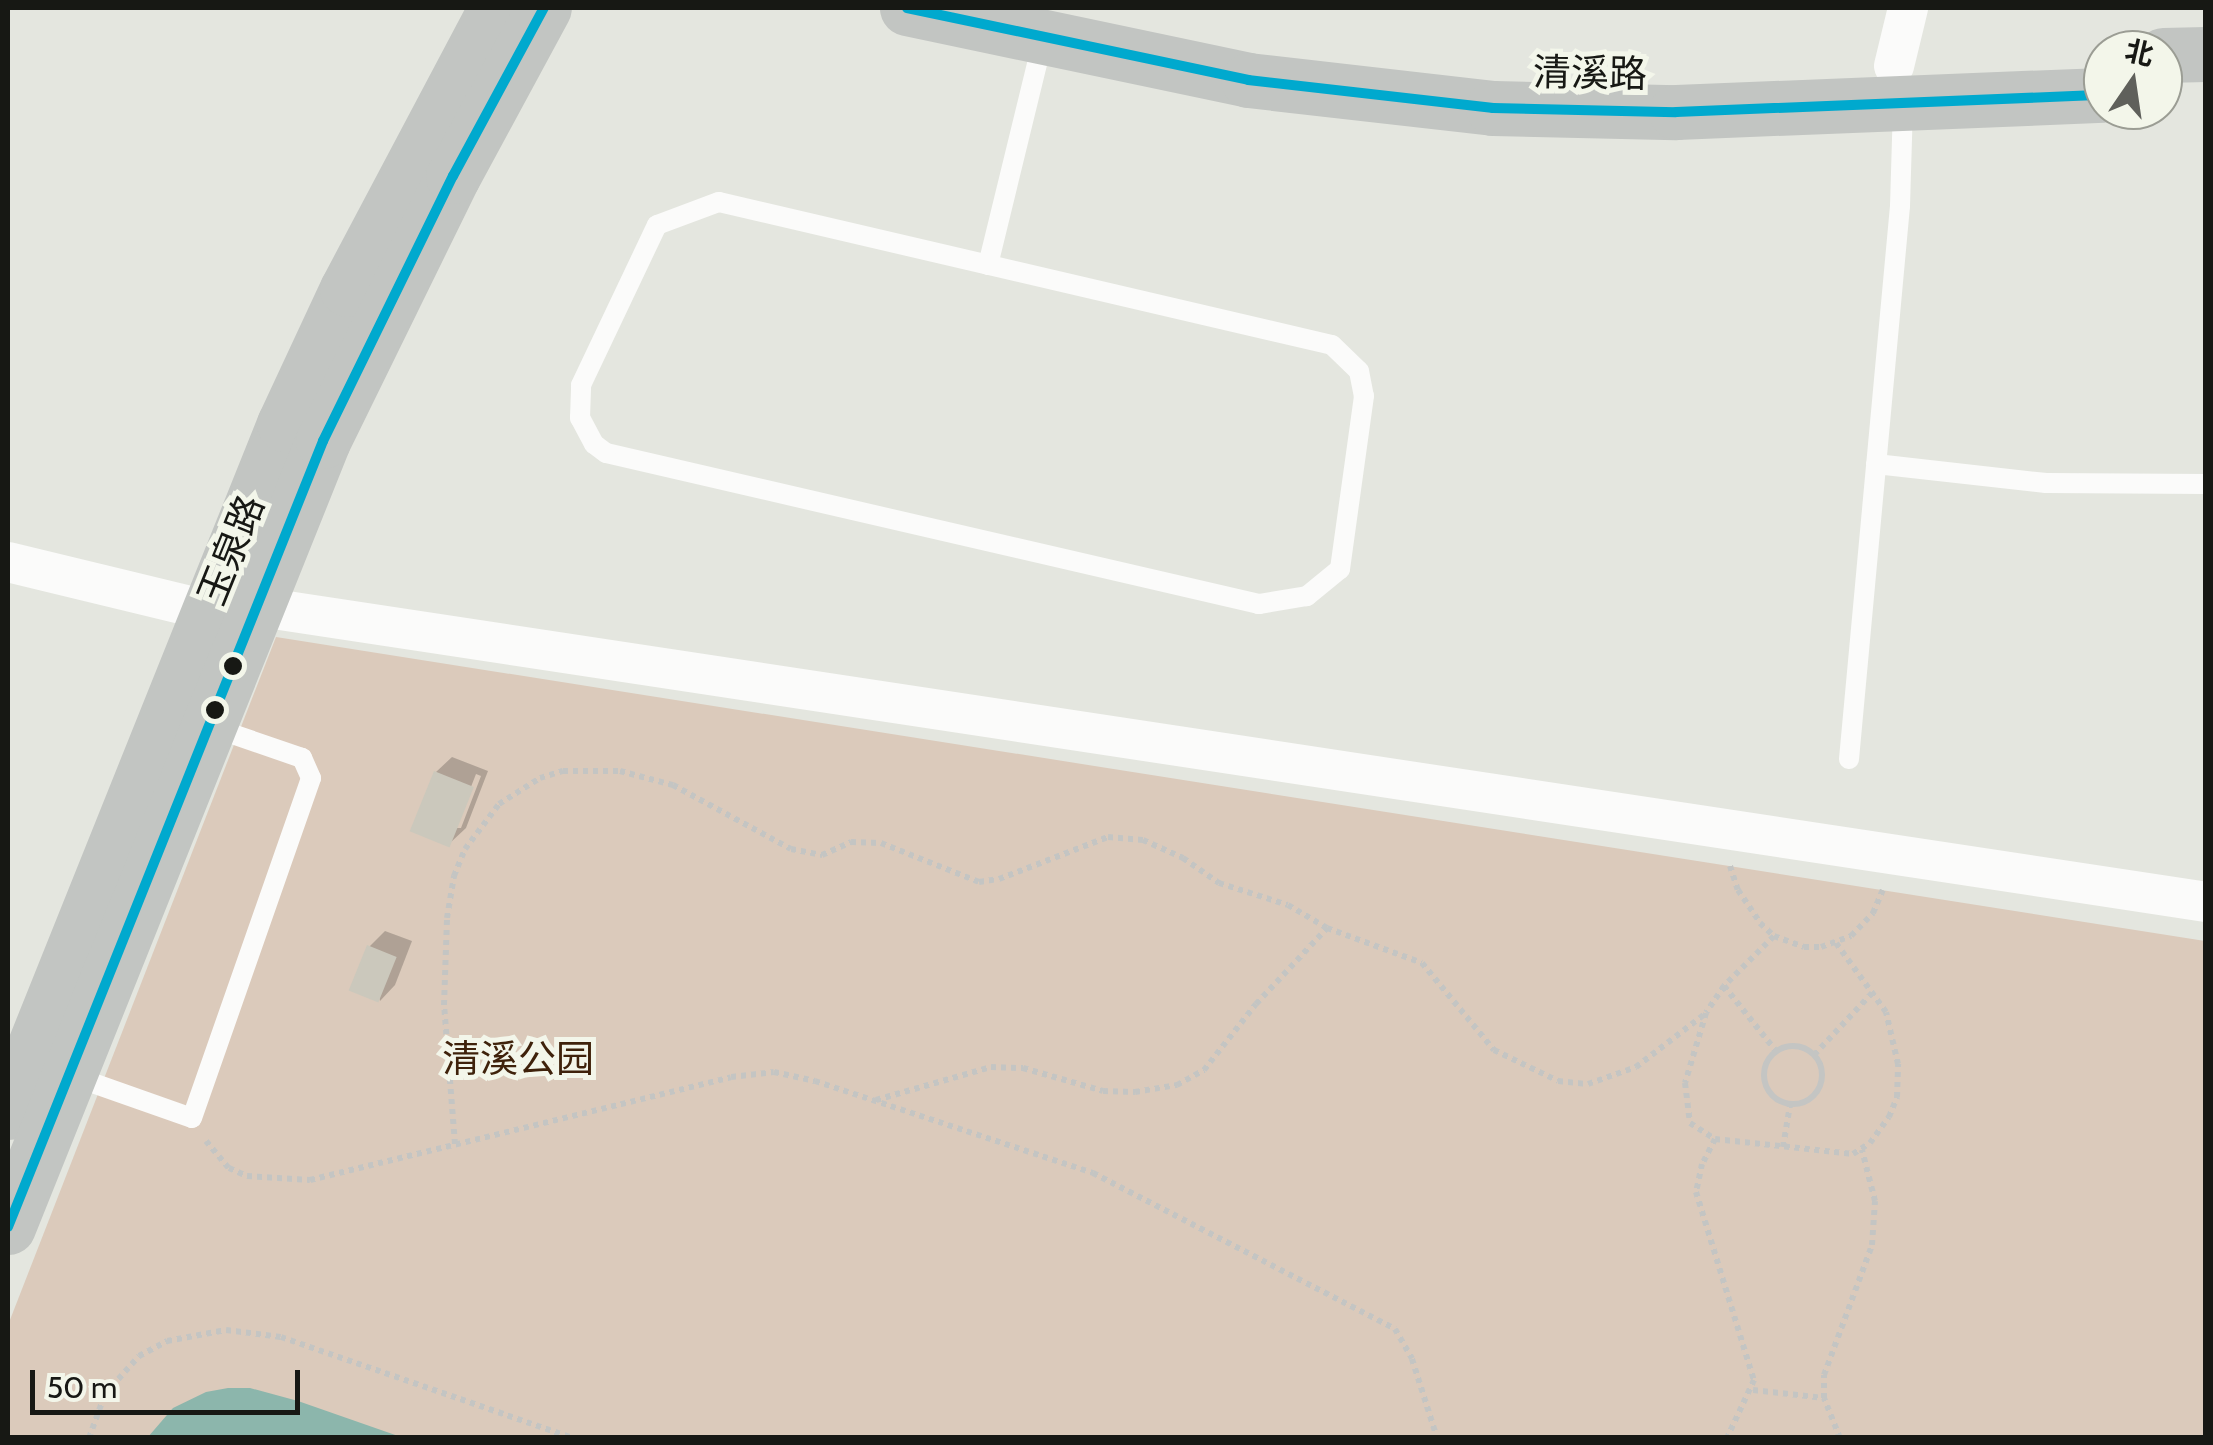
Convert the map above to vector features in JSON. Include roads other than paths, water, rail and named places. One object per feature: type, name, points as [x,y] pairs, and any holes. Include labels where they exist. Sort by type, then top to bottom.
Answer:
[{"type":"main road","name":"玉泉路","points":[[8,1227],[207,726],[230,608],[284,424],[347,289],[496,8]]},
{"type":"main road","name":"玉泉路","points":[[8,1112],[230,608],[544,8]]},
{"type":"main road","name":"清溪路","points":[[906,8],[1496,70],[1676,74],[2083,94]]},
{"type":"main road","name":"清溪路","points":[[1899,85],[2083,61]]},
{"type":"street","points":[[1899,85],[1908,8]]},
{"type":"street","points":[[8,562],[230,608],[2206,902]]},
{"type":"lane","points":[[988,265],[1062,23]]},
{"type":"lane","points":[[1849,759],[1900,206],[1899,85]]},
{"type":"lane","points":[[719,202],[988,265],[1332,345],[1352,360],[1364,396],[1340,569],[1307,596],[1259,604],[606,452],[585,432],[578,402],[581,385],[657,225],[692,209],[719,202]]},
{"type":"lane","points":[[1876,464],[2046,483],[2206,484]]},
{"type":"lane","points":[[69,1074],[192,1118],[311,778],[302,758],[207,726]]},
{"type":"water","points":[[250,1388],[298,1401],[401,1437],[148,1437],[173,1408],[206,1392]]},
{"type":"park label","name":"清溪公园","points":[[518,1059]]}]
